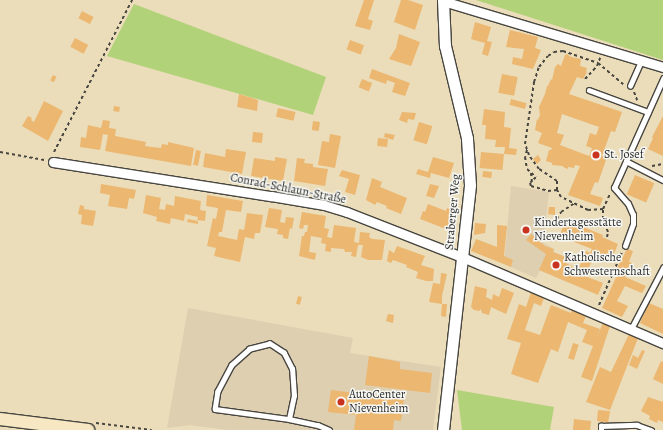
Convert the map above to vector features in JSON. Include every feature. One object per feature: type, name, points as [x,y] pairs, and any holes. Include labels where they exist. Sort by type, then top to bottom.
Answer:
[{"type":"main road","points":[[0,419],[88,430]]},
{"type":"street","name":"Straberger Weg","points":[[443,430],[470,185],[470,161],[465,125],[445,46],[443,0],[663,67]]},
{"type":"street","name":"Conrad-Schlaun-Straße","points":[[53,162],[324,205],[379,223],[596,313],[663,343]]},
{"type":"street","name":"Straberger Weg","points":[[445,404],[448,430]]},
{"type":"lane","points":[[630,86],[641,61]]},
{"type":"lane","points":[[625,246],[633,224],[633,215],[628,204],[614,188],[663,79]]},
{"type":"lane","points":[[589,90],[649,110]]},
{"type":"lane","points":[[626,161],[663,180]]},
{"type":"lane","points":[[631,329],[663,268]]},
{"type":"lane","points":[[289,419],[294,396],[292,369],[284,353],[270,344],[250,349],[232,365],[218,391],[215,409],[289,419],[318,425],[329,430]]},
{"type":"lane","points":[[600,430],[601,426],[637,425],[651,430]]},
{"type":"path","points":[[0,152],[53,162],[55,151],[132,0]]},
{"type":"path","points":[[585,78],[598,63],[602,49]]},
{"type":"path","points":[[603,209],[588,210],[561,197],[557,190],[557,180],[539,169],[527,150],[525,144],[536,73],[543,61],[551,53],[563,52],[598,63],[620,83],[630,86],[640,104],[649,110]]},
{"type":"path","points":[[527,150],[525,157],[526,166],[528,171],[536,177],[530,186],[548,191],[557,190]]},
{"type":"path","points":[[607,237],[608,232],[603,219],[603,209],[604,203],[614,188]]},
{"type":"path","points":[[554,224],[560,212],[575,203]]},
{"type":"path","points":[[596,313],[625,246]]},
{"type":"shaded area","name":"Kindertagesstätte Nievenheim","points":[[511,186],[549,192],[544,235],[540,241],[554,249],[554,252],[568,258],[566,263],[573,267],[567,282],[540,270],[536,278],[504,264]]},
{"type":"shaded area","points":[[188,308],[353,338],[350,353],[441,367],[433,430],[227,430],[190,425],[167,428]]},
{"type":"green space","points":[[476,0],[663,0],[663,60]]},
{"type":"green space","points":[[134,4],[326,77],[313,115],[107,56]]},
{"type":"green space","points":[[457,390],[554,407],[550,430],[462,430]]},
{"type":"building","points":[[364,0],[374,0],[368,19],[373,21],[370,30],[355,26]]},
{"type":"building","points":[[401,0],[408,0],[423,5],[415,30],[394,22]]},
{"type":"building","points":[[82,11],[94,17],[90,24],[78,18]]},
{"type":"building","points":[[475,22],[491,27],[487,41],[492,42],[488,56],[482,54],[485,43],[471,39]]},
{"type":"building","points":[[510,30],[538,37],[535,48],[541,50],[533,69],[512,64],[513,57],[522,59],[524,49],[506,47]]},
{"type":"building","points":[[399,34],[420,42],[411,66],[389,59],[396,48]]},
{"type":"building","points":[[75,38],[88,45],[84,54],[70,47]]},
{"type":"building","points":[[350,40],[364,45],[361,55],[347,49]]},
{"type":"building","points":[[567,54],[571,57],[581,59],[580,66],[587,68],[587,72],[583,79],[577,77],[569,94],[622,112],[615,132],[611,131],[602,156],[607,157],[598,183],[595,182],[590,194],[603,198],[600,206],[568,195],[580,166],[575,165],[574,168],[568,167],[568,169],[563,166],[552,165],[552,163],[546,161],[549,150],[552,148],[538,143],[542,133],[535,130],[537,119],[538,120],[540,115],[539,107],[547,86],[551,79],[552,80],[555,67],[558,64],[561,66],[565,55]],"holes":[[[562,114],[599,127],[596,135],[590,133],[586,146],[592,148],[589,156],[560,145],[564,135],[557,133]]]},
{"type":"building","points":[[372,69],[410,83],[405,96],[392,92],[395,83],[387,80],[386,84],[369,78]]},
{"type":"building","points":[[502,74],[518,77],[514,96],[498,93]]},
{"type":"building","points":[[53,75],[57,77],[54,82],[50,80]]},
{"type":"building","points":[[362,79],[372,83],[369,91],[359,87]]},
{"type":"building","points":[[239,94],[258,100],[257,111],[237,107]]},
{"type":"building","points":[[511,99],[526,103],[525,109],[509,105]]},
{"type":"building","points":[[44,101],[63,111],[48,141],[22,126],[28,116],[32,118],[31,120],[34,122]]},
{"type":"building","points":[[114,106],[120,107],[119,112],[113,111]]},
{"type":"building","points":[[278,108],[296,112],[294,121],[276,117]]},
{"type":"building","points":[[484,109],[505,112],[504,127],[511,128],[509,148],[517,149],[516,155],[504,154],[505,147],[495,147],[496,140],[485,139],[486,125],[482,125]]},
{"type":"building","points":[[402,112],[416,113],[414,120],[408,119],[407,123],[399,120]]},
{"type":"building","points":[[663,116],[663,156],[648,149],[653,138],[652,137]]},
{"type":"building","points":[[103,120],[110,121],[109,128],[116,129],[115,136],[146,142],[145,146],[161,148],[162,144],[168,145],[168,142],[194,148],[191,166],[105,151],[108,135],[103,134],[100,150],[80,147],[81,137],[86,138],[88,125],[101,128]]},
{"type":"building","points":[[313,121],[320,122],[319,131],[312,130]]},
{"type":"building","points":[[419,122],[432,126],[427,144],[413,140]]},
{"type":"building","points":[[253,132],[263,133],[262,143],[252,142]]},
{"type":"building","points":[[385,133],[395,135],[393,140],[384,137]]},
{"type":"building","points":[[330,134],[341,136],[335,168],[318,165],[322,141],[329,142]]},
{"type":"building","points":[[378,138],[388,139],[387,147],[377,146]]},
{"type":"building","points":[[226,149],[246,152],[242,174],[203,167],[205,153],[225,157]]},
{"type":"building","points":[[196,150],[201,151],[198,166],[193,165]]},
{"type":"building","points":[[481,152],[504,154],[503,170],[480,168]]},
{"type":"building","points":[[538,155],[541,160],[537,164],[533,159]]},
{"type":"building","points":[[275,157],[287,159],[283,181],[251,176],[254,158],[275,161]]},
{"type":"building","points":[[433,157],[454,163],[449,178],[431,173],[430,178],[416,174],[418,169],[428,172]]},
{"type":"building","points":[[297,158],[305,159],[304,163],[313,164],[313,167],[328,169],[325,186],[294,181]]},
{"type":"building","points":[[342,170],[360,175],[355,195],[345,192],[349,179],[339,176]]},
{"type":"building","points":[[483,171],[492,172],[491,178],[482,177]]},
{"type":"building","points":[[635,175],[654,183],[646,203],[627,194]]},
{"type":"building","points":[[372,178],[382,182],[380,187],[407,198],[401,214],[386,208],[387,206],[377,202],[375,205],[366,200]]},
{"type":"building","points":[[101,184],[136,190],[134,199],[129,198],[127,209],[108,206],[110,195],[100,193]]},
{"type":"building","points":[[430,184],[439,186],[434,198],[426,196]]},
{"type":"building","points":[[146,195],[161,198],[159,209],[165,210],[166,204],[174,206],[175,196],[201,201],[200,210],[206,211],[205,221],[197,220],[198,217],[185,214],[184,221],[171,218],[170,224],[156,221],[157,217],[143,213]]},
{"type":"building","points":[[207,195],[243,201],[241,212],[226,210],[222,232],[219,232],[218,236],[237,240],[239,229],[244,230],[247,213],[263,215],[260,233],[255,233],[254,239],[245,237],[240,262],[214,256],[216,248],[207,246],[213,218],[216,219],[218,208],[206,206]]},
{"type":"building","points":[[428,204],[446,211],[447,208],[454,210],[446,229],[420,219]]},
{"type":"building","points":[[80,205],[84,206],[84,209],[96,211],[93,226],[81,224],[82,215],[78,214]]},
{"type":"building","points":[[549,207],[555,207],[555,215],[548,214]]},
{"type":"building","points":[[269,208],[282,210],[280,222],[285,223],[286,217],[294,218],[288,239],[283,238],[283,235],[277,234],[278,229],[265,227]]},
{"type":"building","points":[[302,212],[326,216],[324,228],[329,229],[327,237],[332,238],[334,225],[356,228],[354,242],[359,243],[360,232],[370,233],[369,237],[372,239],[385,240],[382,260],[368,260],[361,257],[363,245],[358,245],[356,257],[351,256],[352,252],[345,252],[344,249],[331,248],[331,252],[325,251],[326,244],[321,243],[322,238],[311,236],[309,252],[316,253],[315,260],[299,256],[302,236],[304,236],[305,232],[307,232],[308,225],[304,225],[303,229],[299,228]]},
{"type":"building","points":[[188,219],[198,221],[198,224],[187,222]]},
{"type":"building","points":[[566,220],[603,235],[602,237],[618,244],[611,261],[595,254],[585,276],[603,283],[598,295],[539,270],[546,254],[526,240],[531,234],[545,246],[554,249],[553,252],[568,258],[566,263],[573,267],[572,270],[581,274],[583,270],[579,268],[586,251],[590,253],[592,249],[559,236]]},
{"type":"building","points":[[475,223],[486,224],[485,233],[474,235]]},
{"type":"building","points":[[497,225],[507,226],[504,256],[513,260],[511,267],[471,251],[476,239],[497,247]]},
{"type":"building","points":[[397,246],[425,256],[421,265],[434,269],[433,281],[426,281],[416,278],[418,272],[406,267],[407,265],[393,260],[391,263],[387,261],[389,250],[394,253]]},
{"type":"building","points":[[627,249],[633,251],[629,262],[632,263],[625,277],[646,286],[642,293],[625,286],[617,301],[628,306],[622,317],[602,308],[617,275],[614,274]]},
{"type":"building","points":[[441,273],[447,274],[442,296],[442,304],[429,302],[433,283],[440,284]]},
{"type":"building","points":[[475,286],[487,289],[486,297],[492,300],[493,294],[499,297],[502,288],[514,293],[506,314],[491,307],[489,315],[482,313],[481,309],[479,311],[474,310],[471,307]]},
{"type":"building","points":[[531,292],[544,298],[541,306],[534,303],[525,330],[540,335],[551,305],[571,313],[572,310],[586,316],[583,323],[600,329],[595,341],[603,323],[610,326],[592,381],[581,377],[593,346],[582,342],[587,330],[568,322],[558,352],[551,349],[538,383],[511,374],[521,343],[507,339],[519,304],[526,307]]},
{"type":"building","points":[[298,296],[302,297],[300,305],[296,304]]},
{"type":"building","points":[[649,303],[663,309],[663,334],[640,323]]},
{"type":"building","points":[[442,304],[447,304],[446,317],[441,316]]},
{"type":"building","points":[[388,314],[394,315],[393,323],[386,321]]},
{"type":"building","points":[[629,334],[638,338],[610,410],[586,402],[600,367],[611,372]]},
{"type":"building","points":[[573,343],[579,345],[574,360],[568,358]]},
{"type":"building","points":[[642,350],[645,351],[637,369],[629,365],[633,355],[638,358]]},
{"type":"building","points":[[369,356],[400,362],[400,369],[432,373],[430,393],[365,385]]},
{"type":"building","points":[[661,361],[663,362],[663,384],[653,379]]},
{"type":"building","points":[[331,390],[404,399],[401,421],[394,420],[393,430],[354,430],[356,415],[328,412]]},
{"type":"building","points":[[648,397],[663,402],[663,422],[658,420],[657,423],[649,419],[650,416],[641,411]]},
{"type":"building","points":[[598,410],[610,411],[608,423],[597,421]]},
{"type":"building","points":[[574,419],[591,421],[590,430],[573,430]]},
{"type":"place","name":"St. Josef","points":[[596,155]]},
{"type":"place","name":"Kindertagesstätte Nievenheim","points":[[526,230]]},
{"type":"place","name":"Katholische Schwesternschaft","points":[[556,265]]},
{"type":"place","name":"AutoCenter Nievenheim","points":[[341,402]]}]
